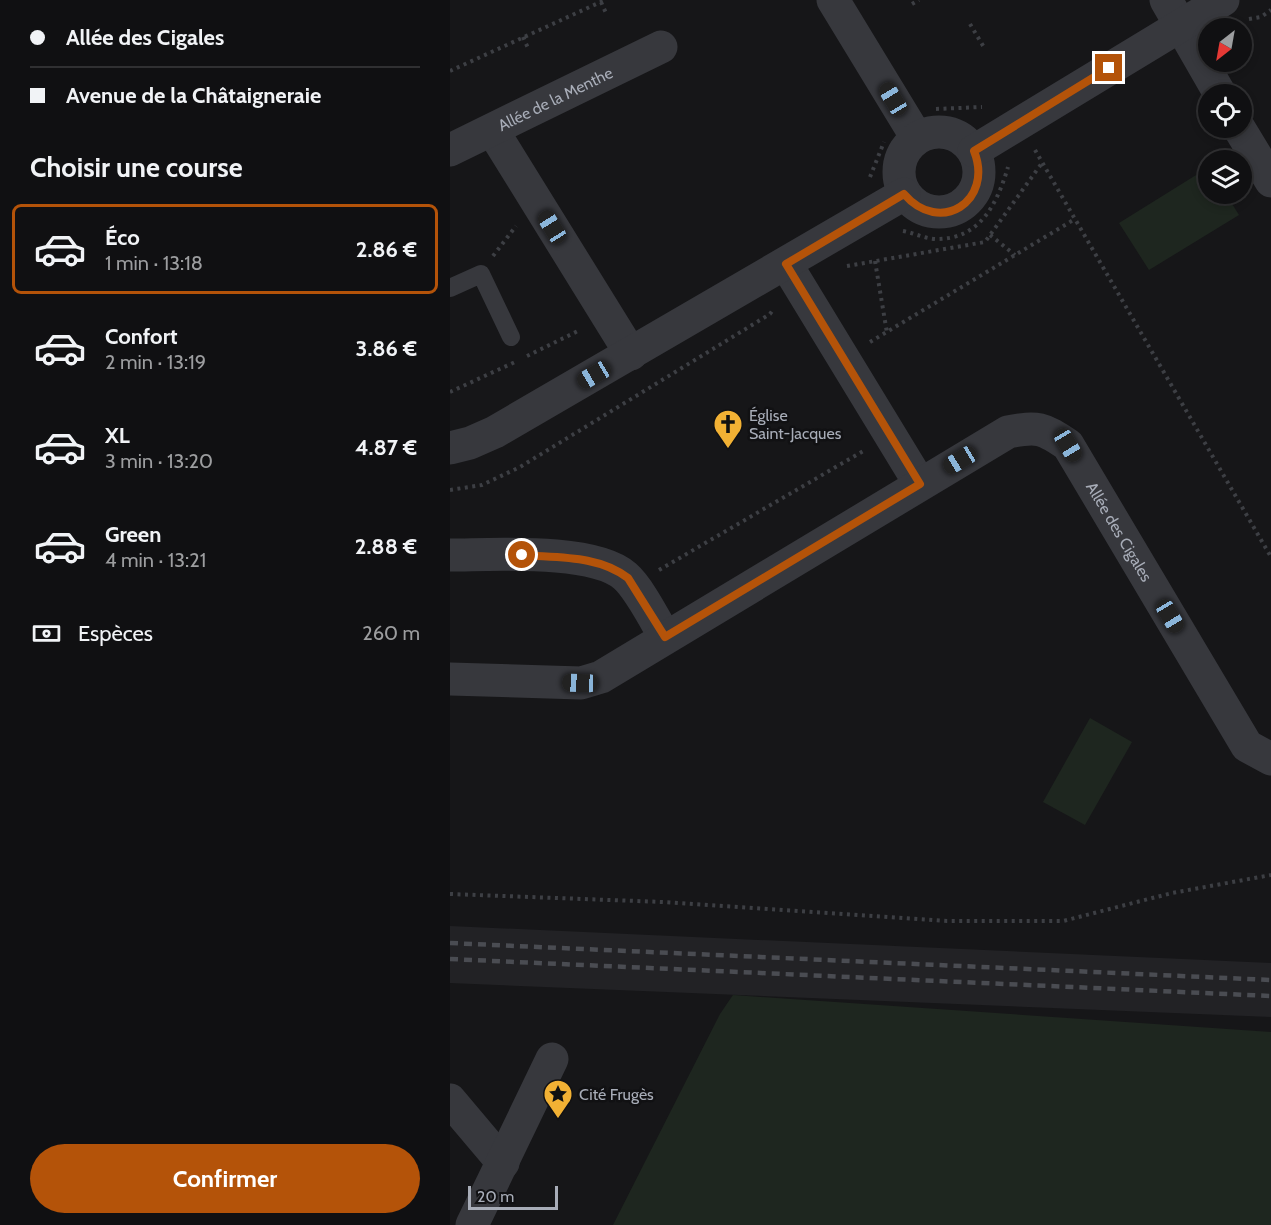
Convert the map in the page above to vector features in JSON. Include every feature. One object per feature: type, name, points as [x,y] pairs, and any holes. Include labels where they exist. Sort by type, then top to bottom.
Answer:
[{"type":"street","points":[[833,0],[917,138]]},
{"type":"street","points":[[974,151],[1173,12],[1223,0]]},
{"type":"street","points":[[1173,12],[1214,84]]},
{"type":"street","name":"Allée de la Menthe","points":[[450,150],[662,47]]},
{"type":"street","points":[[493,131],[631,354]]},
{"type":"street","points":[[937,132],[948,133],[958,137],[974,151],[980,176],[970,199],[960,207],[936,213],[913,204],[904,194],[900,185],[899,164],[909,145],[917,138],[937,132]]},
{"type":"street","points":[[1245,138],[1271,181]]},
{"type":"street","points":[[450,448],[470,443],[495,432],[631,354],[804,273],[904,194]]},
{"type":"street","points":[[804,273],[844,358],[920,484]]},
{"type":"street","name":"Allée des Cigales","points":[[450,679],[580,683],[601,677],[1008,432],[1033,427],[1052,434],[1068,445],[1247,746],[1271,759]]},
{"type":"street","points":[[450,555],[522,555],[593,561],[619,571],[632,585],[665,637]]},
{"type":"street","points":[[472,1225],[552,1059]]},
{"type":"street","points":[[450,1100],[503,1163]]},
{"type":"lane","points":[[450,288],[480,274],[511,337]]},
{"type":"path","points":[[912,4],[919,0]]},
{"type":"path","points":[[450,71],[603,1],[606,13]]},
{"type":"path","points":[[970,24],[985,49]]},
{"type":"path","points":[[523,37],[528,48]]},
{"type":"path","points":[[1027,152],[1044,142]]},
{"type":"path","points":[[1034,148],[1271,556]]},
{"type":"path","points":[[898,231],[937,239],[967,232],[990,213],[997,201],[1008,167],[1014,162]]},
{"type":"path","points":[[450,490],[482,484],[520,467],[770,314],[784,293],[804,273],[985,242],[1042,163]]},
{"type":"path","points":[[480,274],[519,221],[541,209]]},
{"type":"path","points":[[844,358],[1075,219]]},
{"type":"path","points":[[990,235],[1015,255]]},
{"type":"path","points":[[876,261],[886,333]]},
{"type":"path","points":[[632,585],[890,435]]},
{"type":"path","points":[[450,894],[663,902],[947,921],[1063,921],[1172,892],[1271,875]]},
{"type":"shaded area","points":[[1198,174],[1198,204],[1232,204],[1239,215],[1149,270],[1119,223]]},
{"type":"shaded area","points":[[1090,718],[1132,742],[1085,825],[1043,802]]},
{"type":"shaded area","points":[[450,926],[1271,963],[1271,1017],[450,983]]},
{"type":"shaded area","points":[[733,995],[1271,1032],[1271,1225],[613,1225],[720,1014]]},
{"type":"railway","points":[[450,943],[1271,980]]},
{"type":"railway","points":[[450,959],[1271,996]]},
{"type":"place","name":"Église Saint-Jacques","points":[[728,450]]},
{"type":"place","name":"Cité Frugès","points":[[558,1120]]},
{"type":"route","points":[[522,555],[593,561],[619,571],[628,578],[665,637],[920,484],[786,264],[904,194],[913,204],[923,210],[936,213],[949,212],[960,207],[970,199],[980,176],[974,151],[1109,68]]}]
